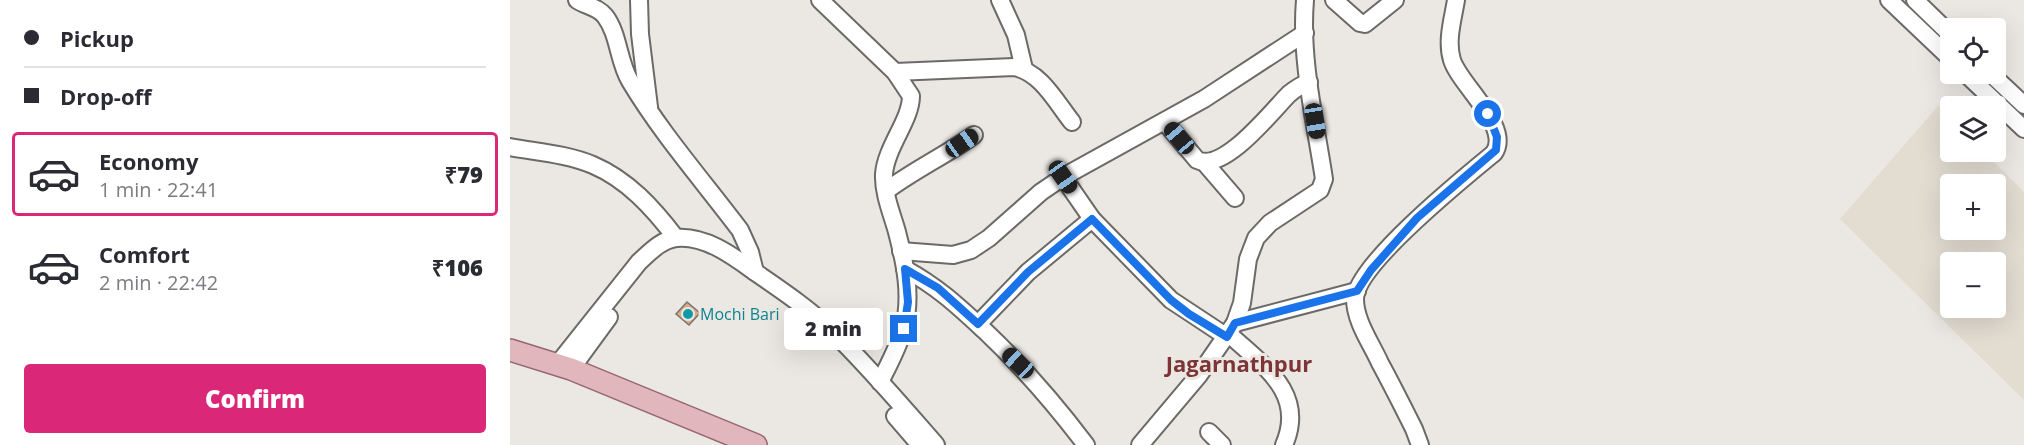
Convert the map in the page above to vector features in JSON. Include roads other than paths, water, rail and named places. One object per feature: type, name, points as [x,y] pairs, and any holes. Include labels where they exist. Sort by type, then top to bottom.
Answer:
[{"type":"main road","points":[[510,350],[564,367],[756,445]]},
{"type":"main road","points":[[510,363],[581,386],[729,445]]},
{"type":"street","points":[[577,0],[600,11],[607,19],[626,74],[649,111],[740,230],[750,252],[755,272]]},
{"type":"street","points":[[639,0],[640,34],[649,111]]},
{"type":"street","points":[[820,0],[895,72],[908,90],[911,102],[886,162],[884,174],[905,269],[908,302],[898,344],[880,382]]},
{"type":"street","points":[[1000,0],[1016,35],[1024,69]]},
{"type":"street","points":[[1140,445],[1199,375],[1230,331],[1242,303],[1248,259],[1256,238],[1261,231],[1283,214],[1316,194],[1324,184],[1309,82],[1305,0]]},
{"type":"street","points":[[1334,0],[1365,24],[1395,0]]},
{"type":"street","points":[[1418,444],[1361,325],[1356,306],[1357,291],[1371,270],[1417,218],[1494,153],[1497,147],[1497,137],[1491,120],[1451,59],[1449,42],[1456,0]]},
{"type":"street","points":[[1889,0],[1940,48]]},
{"type":"street","points":[[1915,0],[1940,24]]},
{"type":"street","points":[[901,251],[953,255],[971,250],[989,238],[1041,192],[1063,177],[1166,122],[1233,82],[1305,33]]},
{"type":"street","points":[[895,72],[1014,67],[1024,69],[1042,85],[1072,122]]},
{"type":"street","points":[[1204,162],[1238,147],[1289,94],[1309,82]]},
{"type":"street","points":[[1977,84],[2024,129]]},
{"type":"street","points":[[2018,92],[2024,105]]},
{"type":"street","points":[[1166,122],[1197,160],[1204,162],[1234,198]]},
{"type":"street","points":[[886,191],[917,168],[944,156],[974,135]]},
{"type":"street","points":[[510,147],[569,157],[592,164],[635,191],[654,209],[676,238]]},
{"type":"street","points":[[1063,177],[1092,219],[1171,300],[1189,314],[1230,331],[1272,375],[1287,396],[1291,407],[1291,427],[1284,445]]},
{"type":"street","points":[[978,324],[1028,272],[1092,219]]},
{"type":"street","points":[[564,367],[639,262],[655,247],[664,241],[676,238],[703,241],[739,261],[784,292],[829,329],[936,445]]},
{"type":"street","points":[[564,367],[655,260],[673,250],[682,248],[692,250],[710,255],[735,269],[802,319],[869,385],[920,445]]},
{"type":"street","points":[[905,269],[938,288],[978,324],[1035,380],[1086,445]]},
{"type":"street","points":[[1230,331],[1357,291]]},
{"type":"street","points":[[1209,432],[1222,445]]},
{"type":"place","name":"Mochi Bari","points":[[688,314]]},
{"type":"district","name":"Jagarnathpur","points":[[1239,364]]}]
